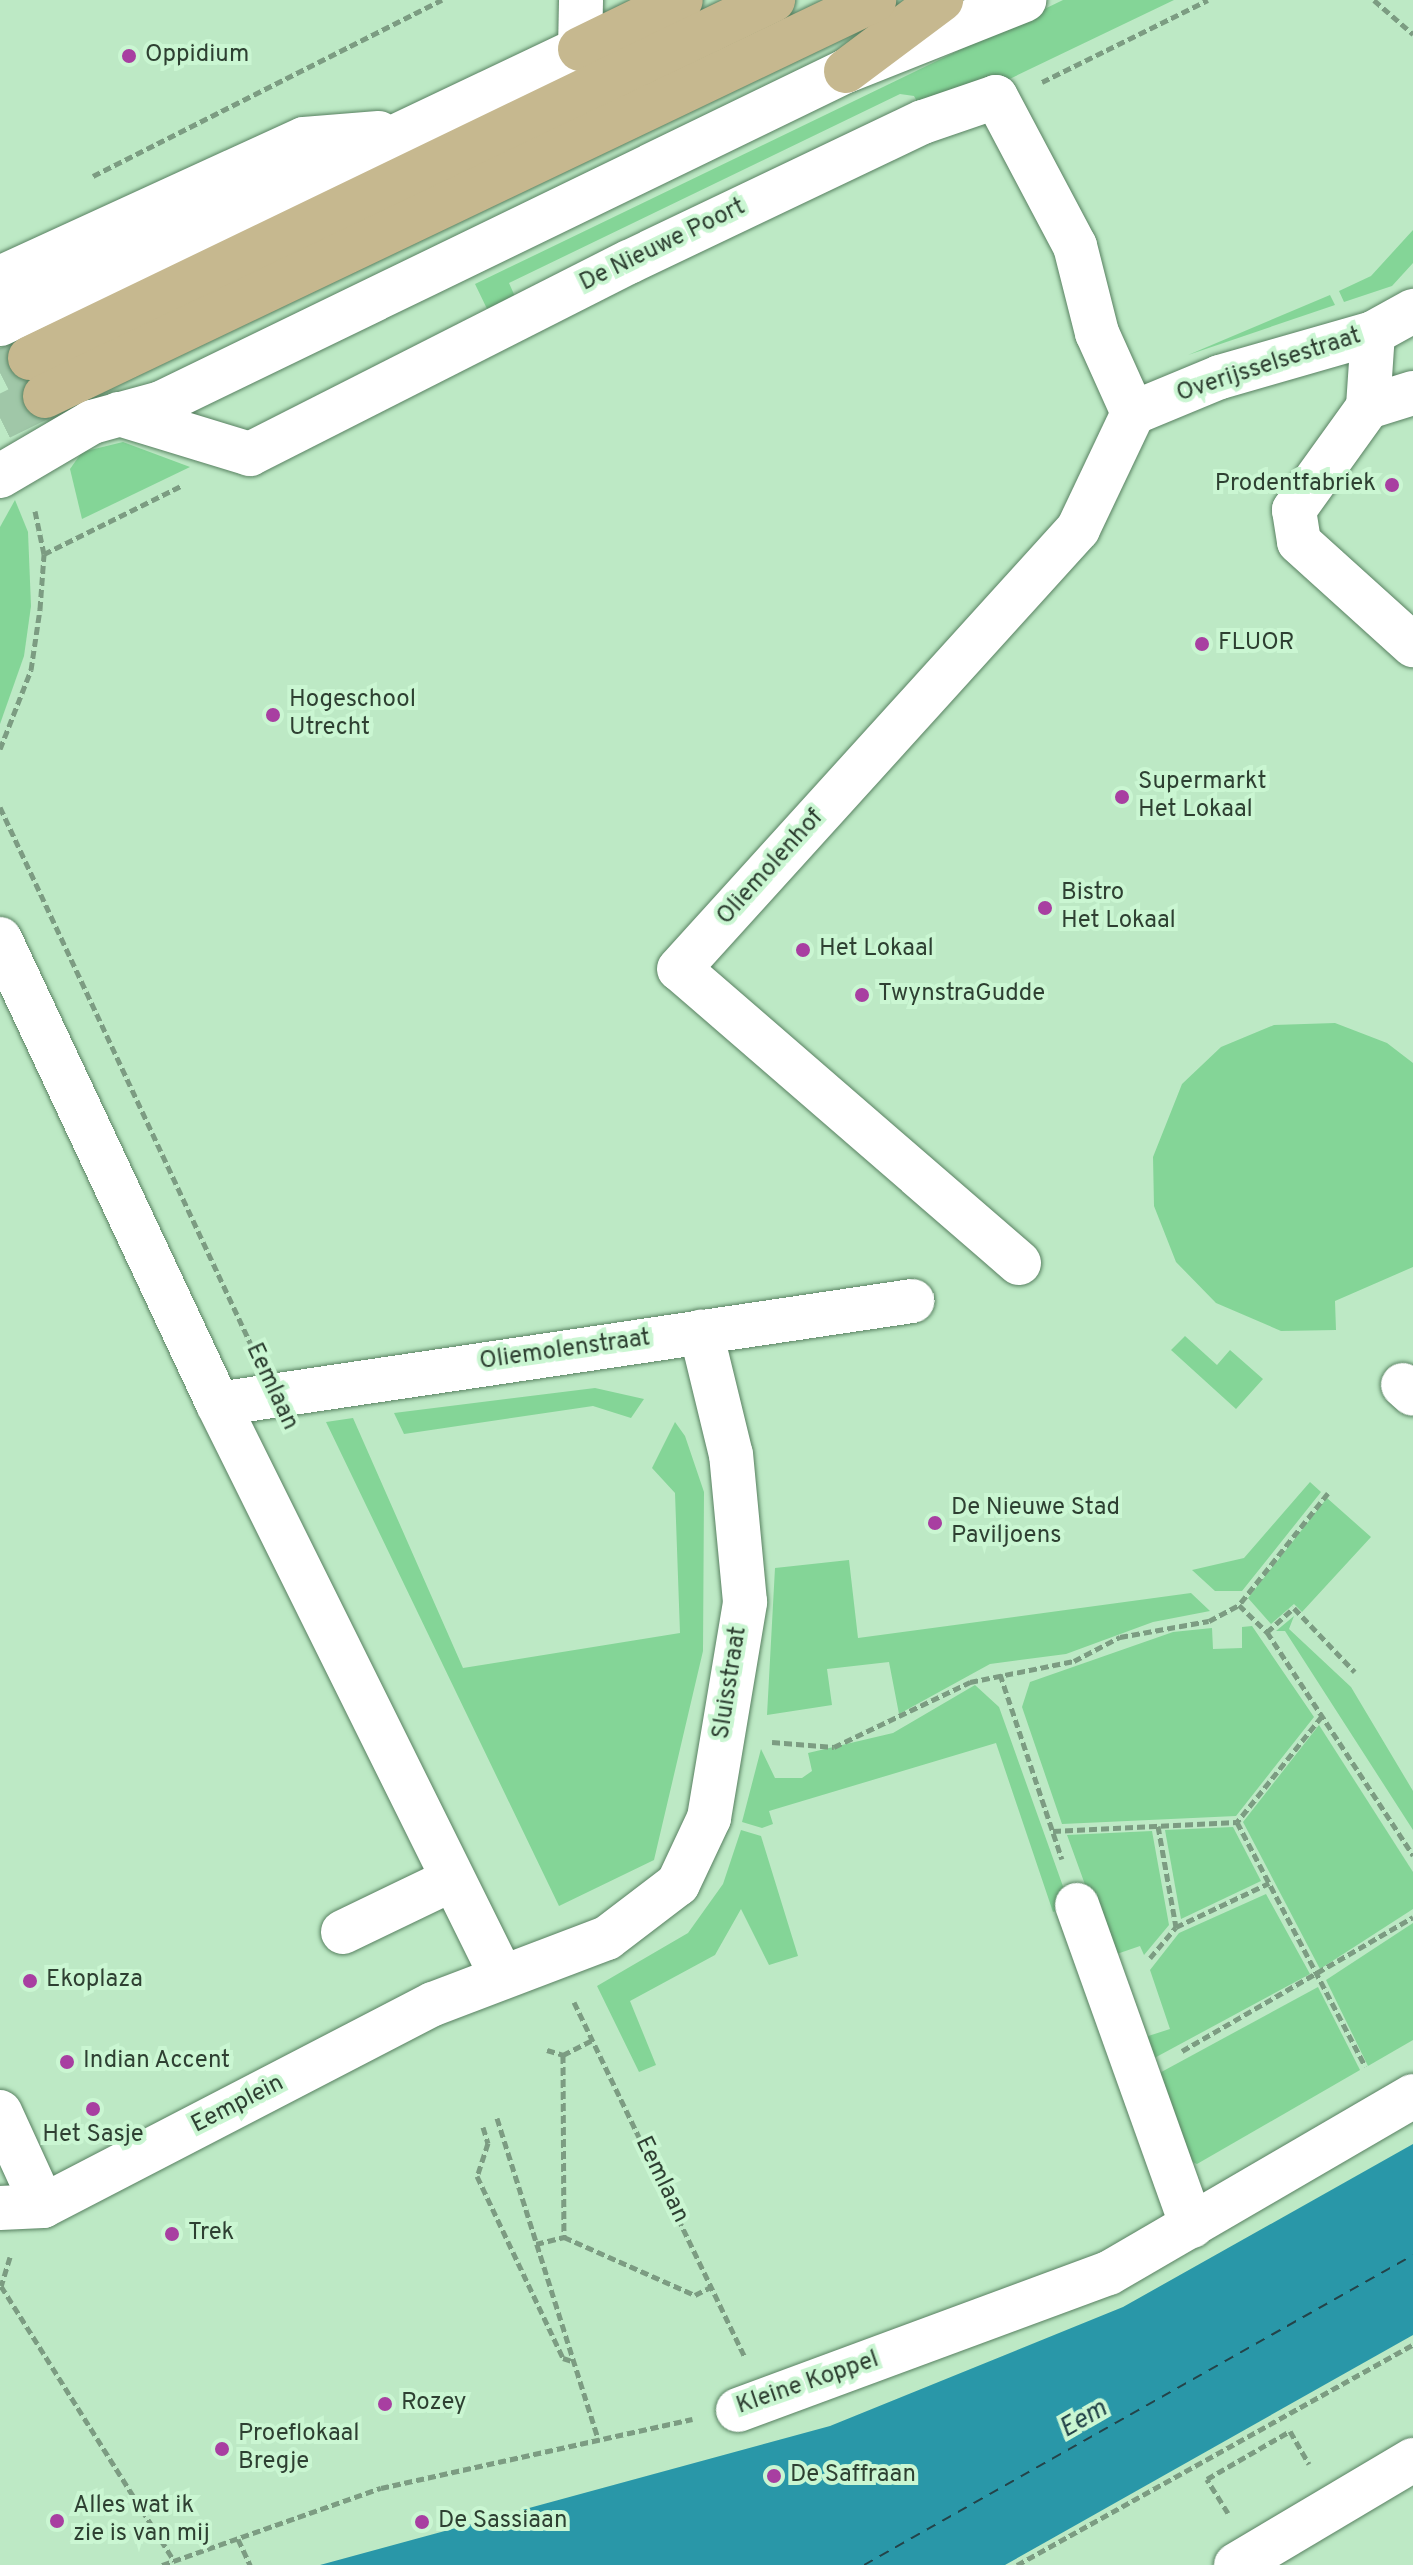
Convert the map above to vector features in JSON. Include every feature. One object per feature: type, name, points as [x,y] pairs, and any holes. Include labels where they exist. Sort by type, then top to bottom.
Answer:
[{"type":"main road","points":[[580,49],[681,0]]},
{"type":"main road","points":[[773,0],[38,377],[874,0]]},
{"type":"main road","points":[[846,71],[941,0]]},
{"type":"street","points":[[0,324],[580,49],[581,0]]},
{"type":"street","points":[[11,469],[119,414],[161,403],[846,71],[1024,0]]},
{"type":"street","points":[[996,97],[1075,246],[1097,333],[1133,413]]},
{"type":"street","name":"De Nieuwe Poort","points":[[250,454],[629,262],[923,122],[996,97]]},
{"type":"street","points":[[0,278],[304,139],[406,131]]},
{"type":"street","name":"Overijsselsestraat","points":[[1133,413],[1220,377],[1373,333],[1413,311]]},
{"type":"street","points":[[1373,333],[1368,407],[1294,510],[1299,542],[1413,645]]},
{"type":"street","points":[[1368,407],[1413,393]]},
{"type":"street","name":"Oliemolenhof","points":[[1019,1263],[679,969],[1078,529],[1133,413]]},
{"type":"street","points":[[119,414],[250,454]]},
{"type":"street","points":[[0,939],[218,1404],[451,1880],[500,1973],[554,1961]]},
{"type":"street","name":"Oliemolenstraat","points":[[218,1404],[912,1301]]},
{"type":"street","name":"Sluisstraat","points":[[554,1961],[607,1938],[678,1884],[709,1818],[745,1602],[731,1455],[701,1332]]},
{"type":"street","points":[[343,1932],[451,1880]]},
{"type":"street","points":[[1077,1905],[1192,2226]]},
{"type":"street","name":"Eemplein","points":[[8,2224],[433,2004],[500,1973]]},
{"type":"street","name":"Kleine Koppel","points":[[752,2406],[1109,2273],[1406,2100]]},
{"type":"street","points":[[0,2112],[43,2206]]},
{"type":"street","points":[[1236,2565],[1413,2460]]},
{"type":"path","points":[[86,180],[442,0]]},
{"type":"path","points":[[996,97],[1036,85],[1208,0]]},
{"type":"path","points":[[1374,0],[1413,34]]},
{"type":"path","points":[[44,554],[250,454]]},
{"type":"path","points":[[0,749],[31,670],[44,554],[11,469]]},
{"type":"path","name":"Eemlaan","points":[[0,807],[274,1394]]},
{"type":"path","points":[[722,1739],[834,1747],[1000,1674],[1074,1661],[1120,1637],[1209,1621],[1239,1605],[1328,1493]]},
{"type":"path","points":[[1239,1605],[1267,1632],[1413,1855]]},
{"type":"path","points":[[1267,1632],[1294,1608],[1355,1672]]},
{"type":"path","points":[[1000,1674],[1077,1905]]},
{"type":"path","points":[[1053,1831],[1237,1822],[1322,1716]]},
{"type":"path","points":[[1237,1822],[1370,2076],[1380,2071],[1406,2100]]},
{"type":"path","points":[[1158,1826],[1176,1927]]},
{"type":"path","points":[[1111,2001],[1176,1927],[1269,1883]]},
{"type":"path","points":[[1138,2075],[1317,1977],[1413,1917]]},
{"type":"path","name":"Eemlaan","points":[[554,1961],[713,2286],[752,2406]]},
{"type":"path","points":[[547,2050],[563,2055],[592,2040]]},
{"type":"path","points":[[563,2055],[564,2237]]},
{"type":"path","points":[[497,2118],[598,2438]]},
{"type":"path","points":[[483,2127],[488,2143],[477,2176],[563,2358],[573,2361]]},
{"type":"path","points":[[8,2224],[1,2286],[174,2561]]},
{"type":"path","points":[[536,2244],[564,2237],[695,2295],[713,2286]]},
{"type":"path","points":[[1017,2565],[1413,2345]]},
{"type":"path","name":"Kleine Koppel","points":[[162,2565],[381,2488],[752,2406]]},
{"type":"path","points":[[1207,2479],[1290,2431]]},
{"type":"path","points":[[1243,2441],[1250,2454]]},
{"type":"path","points":[[238,2539],[250,2565]]},
{"type":"green space","points":[[1063,0],[1174,0],[999,84],[920,107],[914,96],[900,94],[509,283],[517,301],[490,315],[475,284]]},
{"type":"green space","points":[[1413,230],[1413,263],[1392,286],[1344,302],[1339,291],[1371,276]]},
{"type":"green space","points":[[1330,295],[1335,305],[1188,355]]},
{"type":"green space","points":[[123,442],[190,467],[82,519],[70,469],[82,452]]},
{"type":"green space","points":[[15,500],[28,532],[31,606],[24,656],[0,724],[0,527]]},
{"type":"green space","points":[[1335,1023],[1387,1043],[1413,1063],[1413,1267],[1335,1301],[1336,1330],[1281,1331],[1216,1303],[1176,1262],[1154,1206],[1153,1157],[1182,1084],[1221,1047],[1274,1025]]},
{"type":"green space","points":[[1185,1336],[1217,1365],[1230,1350],[1263,1379],[1236,1409],[1171,1350]]},
{"type":"green space","points":[[595,1388],[644,1399],[631,1418],[593,1406],[404,1434],[394,1413]]},
{"type":"green space","points":[[353,1418],[463,1668],[680,1633],[675,1493],[652,1468],[675,1422],[685,1436],[704,1492],[703,1651],[654,1860],[559,1906],[326,1422]]},
{"type":"green space","points":[[1310,1482],[1321,1492],[1242,1591],[1215,1591],[1192,1570],[1244,1558]]},
{"type":"green space","points":[[1327,1498],[1371,1537],[1302,1612],[1294,1604],[1271,1624],[1248,1598]]},
{"type":"green space","points":[[849,1560],[858,1638],[1191,1593],[1210,1611],[1153,1622],[1066,1654],[990,1664],[899,1714],[889,1662],[827,1669],[832,1705],[767,1715],[775,1568]]},
{"type":"green space","points":[[1294,1616],[1289,1629],[1351,1687],[1413,1791],[1413,1830],[1285,1631],[1276,1631]]},
{"type":"green space","points":[[1252,1626],[1314,1717],[1236,1816],[1062,1824],[1022,1707],[1030,1682],[1173,1632],[1212,1628],[1213,1649],[1242,1648],[1242,1627]]},
{"type":"green space","points":[[975,1685],[999,1707],[1070,1906],[1053,1912],[996,1743],[769,1811],[773,1824],[762,1828],[742,1822],[761,1749],[775,1778],[802,1778],[812,1771],[808,1753],[893,1733]]},
{"type":"green space","points":[[1319,1725],[1413,1872],[1413,1909],[1320,1969],[1243,1822]]},
{"type":"green space","points":[[1233,1827],[1261,1881],[1181,1919],[1165,1830]]},
{"type":"green space","points":[[741,1830],[761,1836],[798,1956],[769,1965],[741,1909],[715,1955],[630,2001],[656,2065],[639,2072],[597,1986],[688,1933],[723,1884]]},
{"type":"green space","points":[[1152,1831],[1169,1925],[1144,1955],[1140,1946],[1111,1956],[1067,1835]]},
{"type":"green space","points":[[1266,1894],[1310,1974],[1147,2062],[1139,2039],[1170,2029],[1150,1970],[1179,1933]]},
{"type":"green space","points":[[1413,1923],[1413,2040],[1368,2066],[1326,1980]]},
{"type":"green space","points":[[1318,1987],[1360,2070],[1197,2164],[1182,2157],[1154,2076]]},
{"type":"water","name":"Eem","points":[[1413,2144],[1413,2335],[1005,2565],[320,2565],[830,2426],[1123,2307]]},
{"type":"ferry route","points":[[864,2565],[1413,2255]]},
{"type":"tunnel","points":[[0,373],[30,358]]},
{"type":"tunnel","points":[[0,418],[45,396]]},
{"type":"place","name":"Oppidium","points":[[129,56]]},
{"type":"place","name":"Prodentfabriek","points":[[1392,485]]},
{"type":"place","name":"FLUOR","points":[[1202,644]]},
{"type":"place","name":"Hogeschool Utrecht","points":[[273,715]]},
{"type":"place","name":"Supermarkt Het Lokaal","points":[[1122,797]]},
{"type":"place","name":"Bistro Het Lokaal","points":[[1045,908]]},
{"type":"place","name":"Het Lokaal","points":[[803,950]]},
{"type":"place","name":"TwynstraGudde","points":[[862,995]]},
{"type":"place","name":"De Nieuwe Stad Paviljoens","points":[[935,1523]]},
{"type":"place","name":"Ekoplaza","points":[[30,1981]]},
{"type":"place","name":"Indian Accent","points":[[67,2062]]},
{"type":"place","name":"Het Sasje","points":[[93,2109]]},
{"type":"place","name":"Trek","points":[[172,2234]]},
{"type":"place","name":"Rozey","points":[[385,2404]]},
{"type":"place","name":"Proeflokaal Bregje","points":[[222,2449]]},
{"type":"place","name":"De Saffraan","points":[[774,2476]]},
{"type":"place","name":"Alles wat ik zie is van mij","points":[[57,2521]]},
{"type":"place","name":"De Sassiaan","points":[[422,2522]]}]
